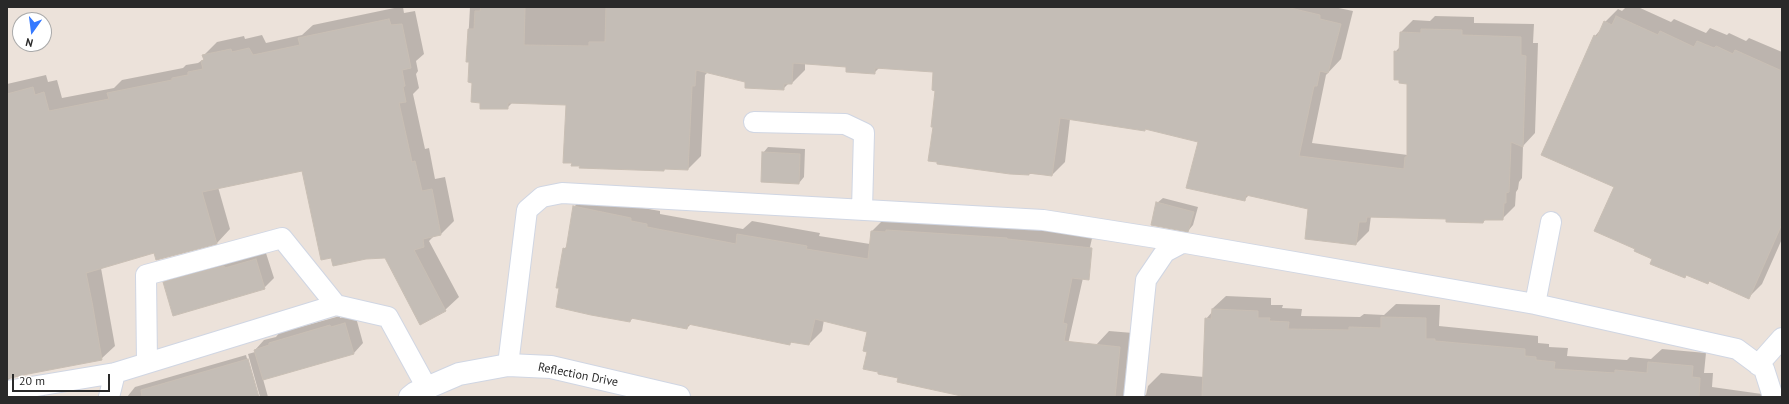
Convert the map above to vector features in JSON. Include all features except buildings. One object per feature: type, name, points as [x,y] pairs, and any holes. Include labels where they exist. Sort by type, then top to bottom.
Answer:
[{"type":"street","name":"Reflection Drive","points":[[419,393],[459,374],[508,365],[551,367],[675,396]]},
{"type":"lane","points":[[754,122],[845,124],[864,133],[862,210]]},
{"type":"lane","points":[[508,365],[528,210],[542,197],[562,193],[1043,220],[1182,243],[1534,304],[1737,349],[1764,369],[1773,397]]},
{"type":"lane","points":[[1534,304],[1551,222]]},
{"type":"lane","points":[[147,363],[146,275],[282,238],[336,305]]},
{"type":"lane","points":[[1134,397],[1146,280],[1165,252],[1182,243]]},
{"type":"lane","points":[[7,391],[115,373],[336,305],[388,317],[419,393]]},
{"type":"lane","points":[[1758,365],[1782,338]]},
{"type":"lane","points":[[109,397],[115,373]]}]
